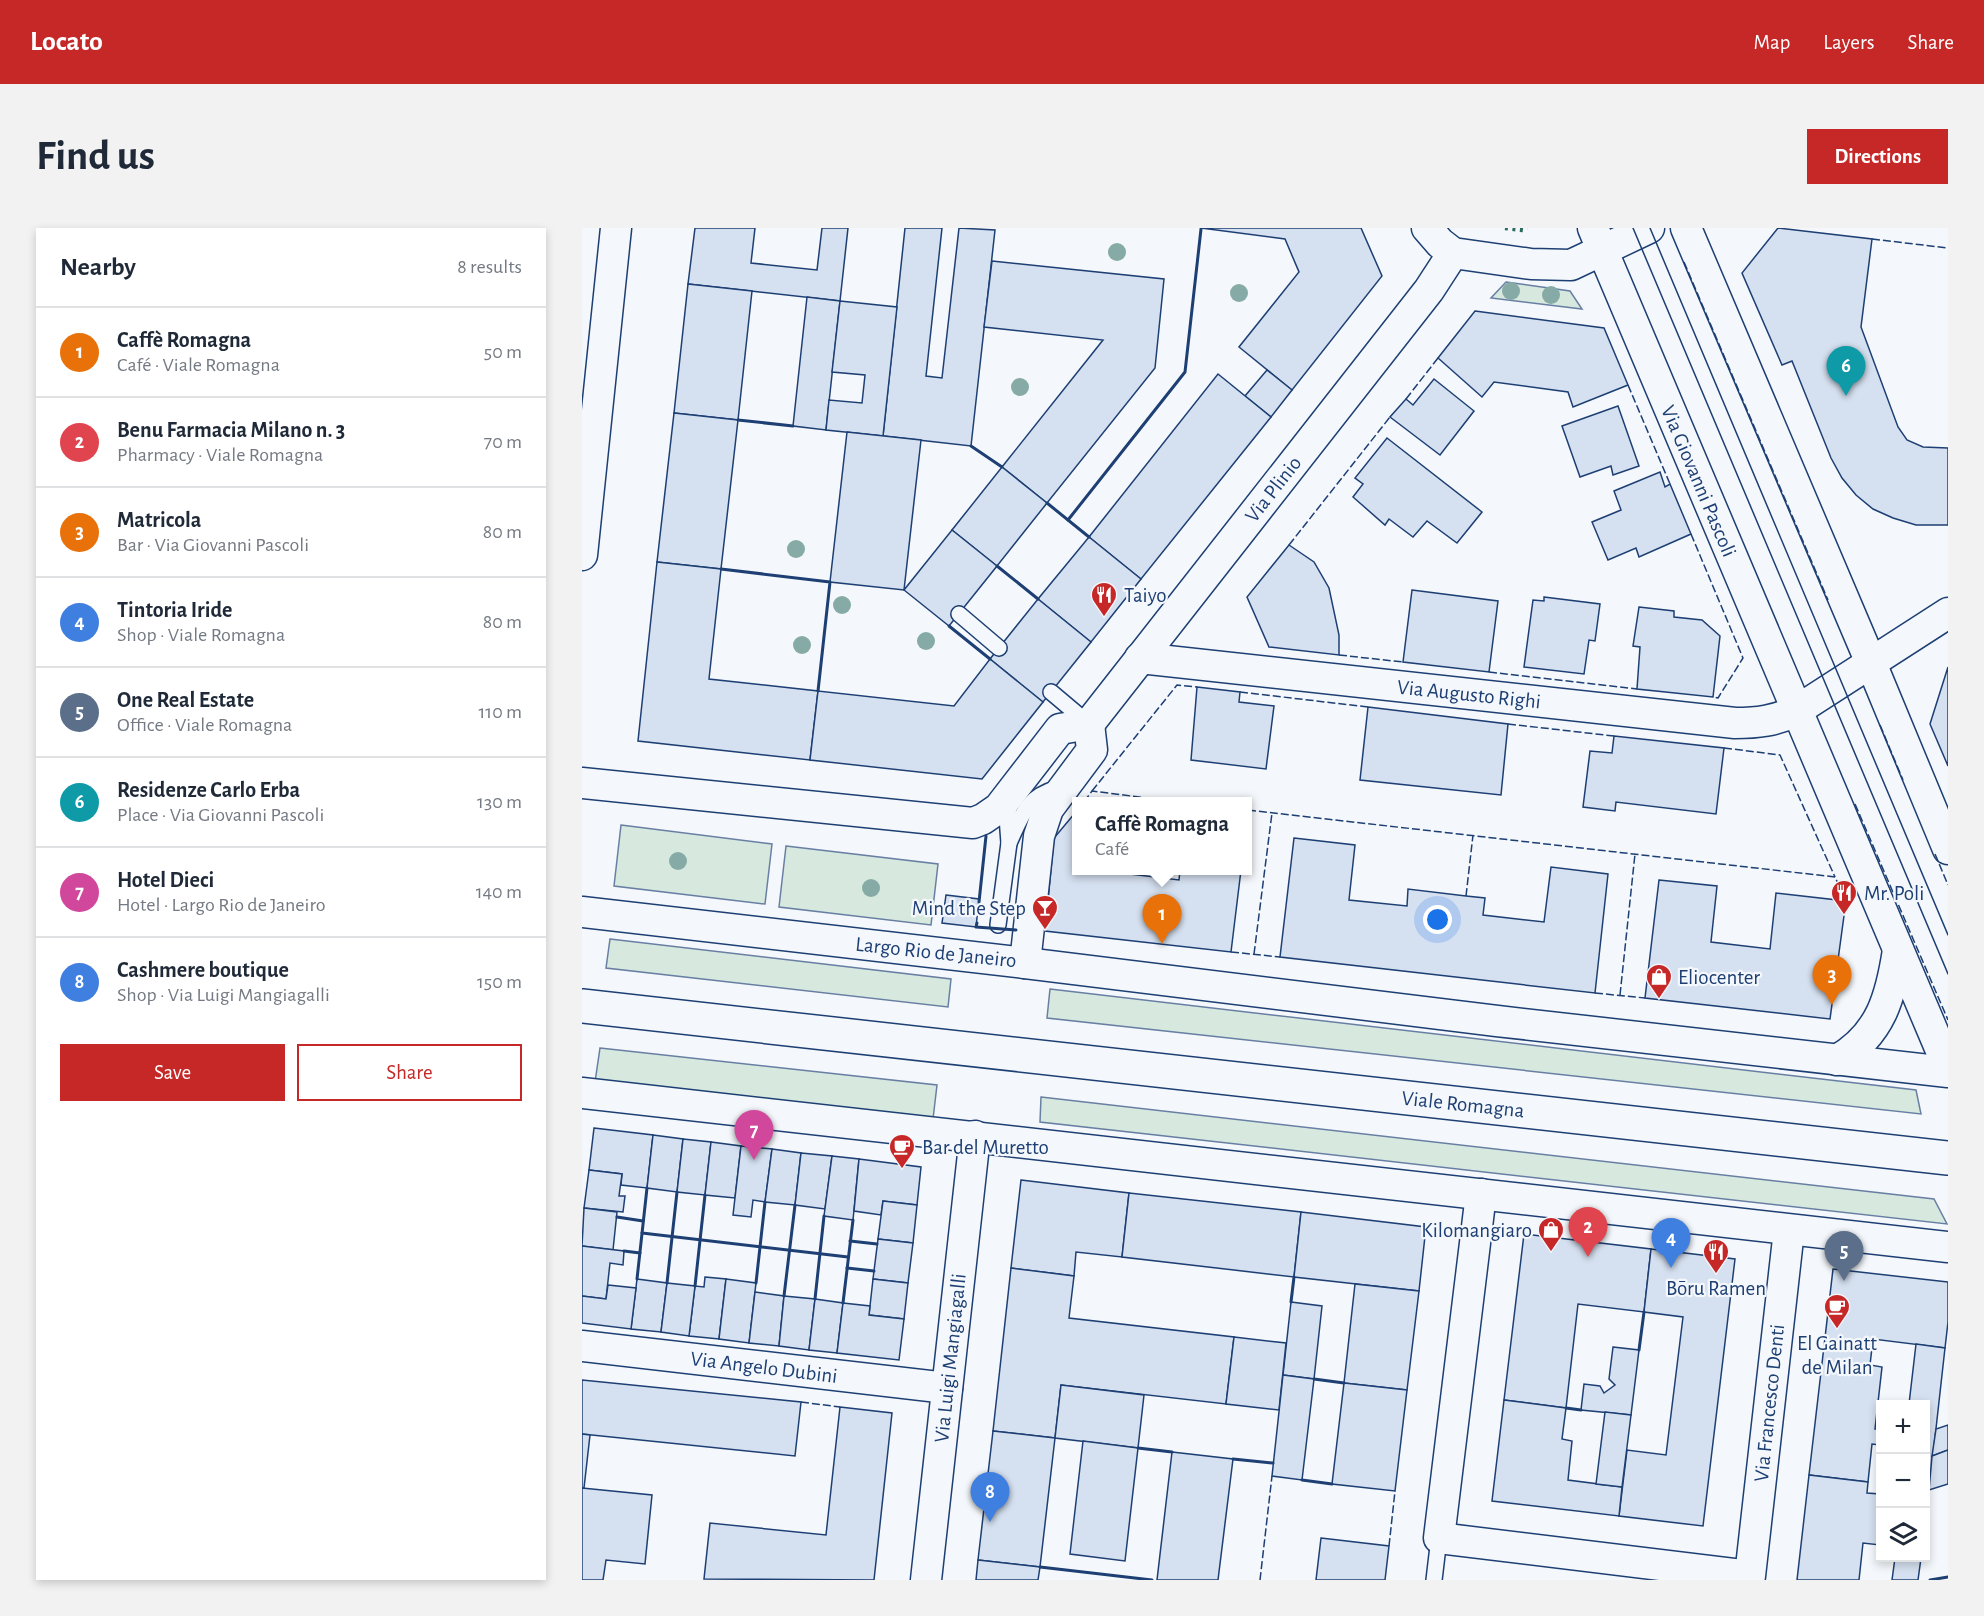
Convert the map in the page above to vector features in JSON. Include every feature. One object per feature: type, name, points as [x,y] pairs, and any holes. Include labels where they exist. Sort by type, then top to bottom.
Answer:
[{"type":"main road","name":"Viale Romagna","points":[[582,1006],[1948,1158]]},
{"type":"street","points":[[582,555],[616,228]]},
{"type":"street","points":[[1427,228],[1440,243],[1453,252],[1531,264],[1571,265],[1598,240],[1649,228]]},
{"type":"street","points":[[1686,228],[1948,849]]},
{"type":"street","name":"Via Giovanni Pascoli","points":[[1598,240],[1948,1070]]},
{"type":"street","name":"Via Plinio","points":[[1089,724],[1429,290],[1453,252]]},
{"type":"street","points":[[1796,711],[1948,613]]},
{"type":"street","name":"Via Augusto Righi","points":[[1140,658],[1735,723],[1766,722],[1796,711]]},
{"type":"street","points":[[582,783],[973,822],[983,819],[999,808],[1060,729],[1089,724]]},
{"type":"street","name":"Largo Rio de Janeiro","points":[[582,912],[1025,963],[1039,836],[1048,809],[1092,750],[1089,724]]},
{"type":"street","points":[[1838,1059],[1852,1051],[1876,1024],[1886,1004],[1894,978],[1898,950]]},
{"type":"street","points":[[1025,963],[1485,1020],[1948,1070]]},
{"type":"street","points":[[582,1093],[1948,1247]]},
{"type":"street","name":"Via Luigi Mangiagalli","points":[[926,1580],[975,1136]]},
{"type":"street","points":[[1480,1194],[1439,1538],[1750,1578]]},
{"type":"street","name":"Via Francesco Denti","points":[[1750,1578],[1789,1230]]},
{"type":"street","name":"Via Angelo Dubini","points":[[582,1346],[947,1388]]},
{"type":"lane","points":[[959,614],[999,648]]},
{"type":"lane","points":[[1051,692],[1089,724]]},
{"type":"lane","points":[[1009,843],[1026,808],[1042,793],[1066,786]]},
{"type":"lane","points":[[998,925],[1009,843],[1007,817],[1013,791]]},
{"type":"lane","points":[[1434,1580],[1439,1538]]},
{"type":"shaded area","points":[[1506,282],[1570,291],[1582,309],[1491,298]]},
{"type":"shaded area","points":[[621,825],[772,844],[765,904],[614,886]]},
{"type":"shaded area","points":[[786,846],[938,864],[931,925],[779,907]]},
{"type":"shaded area","points":[[610,939],[951,979],[948,1007],[606,968]]},
{"type":"shaded area","points":[[1050,989],[1916,1090],[1921,1114],[1047,1018]]},
{"type":"shaded area","points":[[600,1048],[937,1085],[933,1119],[595,1082]]},
{"type":"shaded area","points":[[1041,1097],[1934,1199],[1947,1224],[1040,1122]]},
{"type":"building","points":[[695,228],[755,228],[751,263],[817,270],[822,228],[848,228],[840,301],[688,284]]},
{"type":"building","points":[[905,228],[942,228],[926,376],[942,378],[959,228],[995,230],[971,446],[883,436]]},
{"type":"building","points":[[1201,228],[1361,228],[1382,276],[1292,390],[1239,347],[1299,272],[1285,239]]},
{"type":"building","points":[[1778,228],[1872,239],[1861,327],[1898,427],[1907,440],[1923,447],[1948,448],[1948,525],[1916,525],[1893,518],[1873,509],[1856,495],[1842,478],[1831,458],[1792,361],[1782,365],[1742,273]]},
{"type":"building","points":[[992,261],[1164,279],[1155,368],[1047,503],[1002,467],[1103,340],[984,327]]},
{"type":"building","points":[[688,284],[752,291],[738,420],[674,413]]},
{"type":"building","points":[[807,297],[840,301],[826,430],[793,426]]},
{"type":"building","points":[[840,301],[897,307],[883,436],[826,430],[829,400],[862,403],[865,375],[832,372]]},
{"type":"building","points":[[1475,311],[1604,328],[1628,385],[1573,407],[1568,392],[1494,382],[1482,397],[1438,358]]},
{"type":"building","points":[[1267,370],[1292,390],[1271,417],[1245,396]]},
{"type":"building","points":[[1218,374],[1271,417],[1141,579],[1089,537]]},
{"type":"building","points":[[1434,379],[1474,411],[1440,455],[1390,417],[1406,399],[1413,405]]},
{"type":"building","points":[[1618,406],[1639,466],[1613,475],[1611,466],[1580,477],[1562,426]]},
{"type":"building","points":[[674,413],[738,420],[721,569],[657,562]]},
{"type":"building","points":[[847,432],[921,440],[904,590],[830,582]]},
{"type":"building","points":[[1387,438],[1482,512],[1457,543],[1427,521],[1413,537],[1389,519],[1385,525],[1353,497],[1363,484],[1355,478]]},
{"type":"building","points":[[1002,467],[1047,503],[997,566],[952,530]]},
{"type":"building","points":[[1660,472],[1665,487],[1670,484],[1691,534],[1639,557],[1636,548],[1608,560],[1592,522],[1621,510],[1614,491]]},
{"type":"building","points":[[952,530],[997,566],[949,626],[904,590]]},
{"type":"building","points":[[1089,537],[1141,579],[1091,642],[1038,599]]},
{"type":"building","points":[[1289,545],[1314,562],[1329,588],[1339,635],[1339,655],[1269,647],[1247,597]]},
{"type":"building","points":[[657,562],[721,569],[709,679],[818,691],[810,760],[638,741]]},
{"type":"building","points":[[1412,590],[1498,601],[1489,672],[1403,662]]},
{"type":"building","points":[[1544,597],[1600,604],[1595,641],[1589,640],[1584,674],[1524,667],[1533,600],[1544,601]]},
{"type":"building","points":[[1038,599],[1091,642],[1043,702],[990,659]]},
{"type":"building","points":[[1639,607],[1674,611],[1674,617],[1702,620],[1720,636],[1713,697],[1637,689],[1640,647],[1633,646]]},
{"type":"building","points":[[990,659],[1043,702],[982,779],[810,760],[818,691],[954,706]]},
{"type":"building","points":[[1948,667],[1948,766],[1930,724]]},
{"type":"building","points":[[1197,687],[1240,692],[1239,702],[1274,706],[1266,769],[1191,760]]},
{"type":"building","points":[[1368,707],[1508,724],[1501,795],[1360,780]]},
{"type":"building","points":[[1614,736],[1724,748],[1716,814],[1616,802],[1615,811],[1583,807],[1590,751],[1612,753]]},
{"type":"building","points":[[1072,817],[1072,875],[1138,875],[1179,880],[1180,875],[1240,875],[1231,952],[1045,931],[1054,838]]},
{"type":"building","points":[[1294,838],[1355,845],[1349,900],[1407,906],[1408,889],[1485,898],[1483,915],[1544,922],[1551,867],[1608,874],[1595,993],[1280,957]]},
{"type":"building","points":[[1659,880],[1717,886],[1711,942],[1770,949],[1776,893],[1846,901],[1830,1019],[1645,998]]},
{"type":"building","points":[[946,895],[979,899],[976,927],[942,923]]},
{"type":"building","points":[[594,1128],[653,1135],[647,1188],[621,1185],[622,1174],[589,1170]]},
{"type":"building","points":[[653,1135],[683,1139],[677,1192],[647,1188]]},
{"type":"building","points":[[683,1139],[711,1142],[705,1195],[677,1192]]},
{"type":"building","points":[[711,1142],[741,1146],[735,1198],[705,1195]]},
{"type":"building","points":[[741,1146],[772,1149],[765,1202],[753,1200],[751,1217],[733,1215]]},
{"type":"building","points":[[772,1149],[801,1153],[795,1205],[765,1202]]},
{"type":"building","points":[[801,1153],[832,1156],[825,1209],[795,1205]]},
{"type":"building","points":[[832,1156],[859,1159],[853,1220],[824,1216]]},
{"type":"building","points":[[859,1159],[921,1167],[917,1205],[883,1201],[881,1215],[854,1211]]},
{"type":"building","points":[[589,1170],[622,1174],[619,1196],[625,1196],[623,1212],[584,1208]]},
{"type":"building","points":[[1021,1180],[1129,1193],[1122,1257],[1076,1252],[1074,1276],[1011,1268]]},
{"type":"building","points":[[1129,1193],[1301,1212],[1294,1277],[1122,1257]]},
{"type":"building","points":[[883,1201],[917,1205],[913,1243],[878,1239]]},
{"type":"building","points":[[584,1208],[617,1212],[613,1250],[582,1246]]},
{"type":"building","points":[[1301,1212],[1426,1227],[1419,1291],[1294,1277]]},
{"type":"building","points":[[1524,1234],[1651,1249],[1644,1312],[1578,1304],[1566,1408],[1504,1400]]},
{"type":"building","points":[[878,1239],[913,1243],[908,1283],[873,1279]]},
{"type":"building","points":[[582,1246],[624,1251],[623,1265],[610,1263],[606,1299],[582,1296]]},
{"type":"building","points":[[1651,1249],[1735,1259],[1703,1526],[1619,1516],[1627,1450],[1666,1455],[1683,1317],[1644,1312]]},
{"type":"building","points":[[1011,1268],[1074,1276],[1069,1318],[1234,1337],[1226,1404],[1061,1385],[1055,1438],[993,1431]]},
{"type":"building","points":[[1833,1269],[1948,1282],[1948,1322],[1945,1348],[1873,1339],[1870,1365],[1882,1367],[1878,1400],[1876,1400],[1876,1444],[1872,1444],[1868,1482],[1809,1475]]},
{"type":"building","points":[[705,1277],[726,1279],[719,1339],[689,1336],[695,1286],[704,1287]]},
{"type":"building","points":[[637,1279],[667,1283],[661,1332],[631,1329]]},
{"type":"building","points":[[726,1279],[756,1283],[749,1343],[719,1339]]},
{"type":"building","points":[[873,1279],[908,1283],[904,1319],[869,1315]]},
{"type":"building","points":[[667,1283],[695,1286],[689,1336],[661,1332]]},
{"type":"building","points":[[1355,1284],[1419,1291],[1407,1390],[1344,1383]]},
{"type":"building","points":[[608,1285],[636,1288],[631,1329],[582,1323],[582,1296],[606,1299]]},
{"type":"building","points":[[755,1292],[784,1296],[779,1346],[749,1343]]},
{"type":"building","points":[[784,1296],[815,1299],[809,1350],[779,1346]]},
{"type":"building","points":[[815,1299],[843,1303],[837,1353],[809,1350]]},
{"type":"building","points":[[1291,1302],[1322,1306],[1314,1379],[1283,1375]]},
{"type":"building","points":[[843,1303],[870,1306],[869,1315],[904,1319],[899,1360],[837,1353]]},
{"type":"building","points":[[1234,1337],[1286,1343],[1279,1410],[1226,1404]]},
{"type":"building","points":[[1916,1344],[1945,1348],[1930,1482],[1930,1400],[1909,1400]]},
{"type":"building","points":[[1613,1347],[1639,1350],[1631,1415],[1581,1410],[1584,1384],[1600,1386],[1604,1393],[1615,1385],[1609,1379]]},
{"type":"building","points":[[1283,1375],[1314,1379],[1302,1480],[1272,1476]]},
{"type":"building","points":[[582,1380],[801,1402],[795,1456],[582,1434]]},
{"type":"building","points":[[1344,1383],[1407,1390],[1395,1491],[1332,1484]]},
{"type":"building","points":[[1061,1385],[1144,1395],[1138,1448],[1055,1438]]},
{"type":"building","points":[[1504,1400],[1566,1408],[1562,1439],[1572,1441],[1568,1480],[1622,1487],[1619,1516],[1492,1501]]},
{"type":"building","points":[[840,1407],[892,1413],[874,1580],[704,1579],[710,1523],[826,1535]]},
{"type":"building","points":[[1605,1412],[1631,1415],[1622,1487],[1596,1484]]},
{"type":"building","points":[[1948,1425],[1948,1450],[1932,1456],[1936,1429]]},
{"type":"building","points":[[993,1431],[1055,1438],[1040,1567],[978,1560]]},
{"type":"building","points":[[582,1434],[590,1435],[584,1488],[582,1488]]},
{"type":"building","points":[[1083,1441],[1138,1448],[1125,1561],[1070,1554]]},
{"type":"building","points":[[1948,1450],[1948,1484],[1930,1490],[1930,1479],[1932,1456]]},
{"type":"building","points":[[1172,1452],[1233,1459],[1218,1580],[1157,1580]]},
{"type":"building","points":[[1809,1475],[1868,1482],[1867,1493],[1876,1494],[1876,1545],[1863,1543],[1859,1580],[1797,1580]]},
{"type":"building","points":[[582,1488],[652,1495],[645,1564],[606,1560],[603,1580],[582,1580]]},
{"type":"building","points":[[1321,1538],[1389,1546],[1385,1580],[1316,1580]]},
{"type":"building","points":[[978,1560],[1040,1567],[1038,1580],[976,1580]]},
{"type":"building","points":[[1894,1562],[1920,1562],[1918,1580],[1892,1580]]},
{"type":"tram line","points":[[1633,228],[1948,974]]},
{"type":"tram line","points":[[1650,228],[1948,935]]},
{"type":"hedge","points":[[1505,228],[1523,230],[1527,228]]},
{"type":"fence","points":[[1872,239],[1948,248]]},
{"type":"fence","points":[[1684,262],[1828,600]]},
{"type":"fence","points":[[1406,399],[1438,358]]},
{"type":"fence","points":[[1628,385],[1670,484]]},
{"type":"fence","points":[[1289,545],[1390,417]]},
{"type":"fence","points":[[1691,534],[1743,658],[1718,698],[1713,697]]},
{"type":"fence","points":[[1339,655],[1403,662]]},
{"type":"fence","points":[[1489,672],[1637,689]]},
{"type":"fence","points":[[1092,791],[1177,685],[1197,687]]},
{"type":"fence","points":[[1240,692],[1368,707]]},
{"type":"fence","points":[[1508,724],[1614,736]]},
{"type":"fence","points":[[1880,725],[1903,780]]},
{"type":"fence","points":[[1724,748],[1780,755],[1835,877]]},
{"type":"fence","points":[[1088,797],[1092,791],[1139,797]]},
{"type":"fence","points":[[1855,804],[1948,1020]]},
{"type":"fence","points":[[1252,810],[1835,877],[1846,901]]},
{"type":"fence","points":[[1254,954],[1272,813]]},
{"type":"fence","points":[[1466,896],[1473,835]]},
{"type":"fence","points":[[1620,995],[1635,854]]},
{"type":"fence","points":[[1935,854],[1948,885]]},
{"type":"fence","points":[[1231,952],[1280,957]]},
{"type":"fence","points":[[1595,993],[1645,998]]},
{"type":"fence","points":[[801,1402],[840,1407]]},
{"type":"fence","points":[[1260,1580],[1272,1476]]},
{"type":"fence","points":[[1389,1546],[1395,1491]]},
{"type":"wall","points":[[1068,520],[1185,372],[1201,229]]},
{"type":"wall","points":[[738,420],[793,426]]},
{"type":"wall","points":[[971,446],[1002,467]]},
{"type":"wall","points":[[1047,503],[1089,537]]},
{"type":"wall","points":[[997,566],[1038,599]]},
{"type":"wall","points":[[721,569],[830,582],[818,691]]},
{"type":"wall","points":[[949,626],[990,659]]},
{"type":"wall","points":[[979,902],[986,836]]},
{"type":"wall","points":[[977,923],[976,927],[1016,930]]},
{"type":"wall","points":[[637,1279],[647,1188]]},
{"type":"wall","points":[[667,1283],[677,1192]]},
{"type":"wall","points":[[695,1286],[705,1195]]},
{"type":"wall","points":[[756,1283],[765,1202]]},
{"type":"wall","points":[[784,1296],[795,1205]]},
{"type":"wall","points":[[815,1299],[824,1216]]},
{"type":"wall","points":[[617,1217],[643,1221]]},
{"type":"wall","points":[[843,1303],[853,1220]]},
{"type":"wall","points":[[642,1233],[848,1257]]},
{"type":"wall","points":[[850,1241],[877,1244]]},
{"type":"wall","points":[[624,1251],[640,1253]]},
{"type":"wall","points":[[847,1268],[874,1271]]},
{"type":"wall","points":[[1291,1302],[1294,1277]]},
{"type":"wall","points":[[1639,1350],[1644,1312]]},
{"type":"wall","points":[[1314,1379],[1344,1383]]},
{"type":"wall","points":[[1566,1408],[1581,1410]]},
{"type":"wall","points":[[1138,1448],[1172,1452]]},
{"type":"wall","points":[[1233,1459],[1273,1463]]},
{"type":"wall","points":[[1302,1480],[1332,1484]]},
{"type":"wall","points":[[1040,1567],[1152,1580]]},
{"type":"wall","points":[[1930,1580],[1948,1577]]},
{"type":"place","name":"Residenze Carlo Erba","points":[[1846,396]]},
{"type":"place","name":"Taiyo","points":[[1104,618]]},
{"type":"place","name":"Mr. Poli","points":[[1844,916]]},
{"type":"place","name":"Mind the Step","points":[[1045,931]]},
{"type":"place","name":"Caffè Romagna","points":[[1162,944]]},
{"type":"place","name":"Eliocenter","points":[[1659,1000]]},
{"type":"place","name":"Matricola","points":[[1832,1005]]},
{"type":"place","name":"Hotel Dieci","points":[[754,1160]]},
{"type":"place","name":"Bar del Muretto","points":[[902,1170]]},
{"type":"place","name":"Kilomangiaro","points":[[1551,1253]]},
{"type":"place","name":"Benu Farmacia Milano n. 3","points":[[1588,1257]]},
{"type":"place","name":"Tintoria Iride","points":[[1671,1268]]},
{"type":"place","name":"Bōru Ramen","points":[[1716,1275]]},
{"type":"place","name":"One Real Estate","points":[[1844,1281]]},
{"type":"place","name":"El Gainatt de Milan","points":[[1837,1330]]},
{"type":"place","name":"Cashmere boutique","points":[[990,1522]]}]
